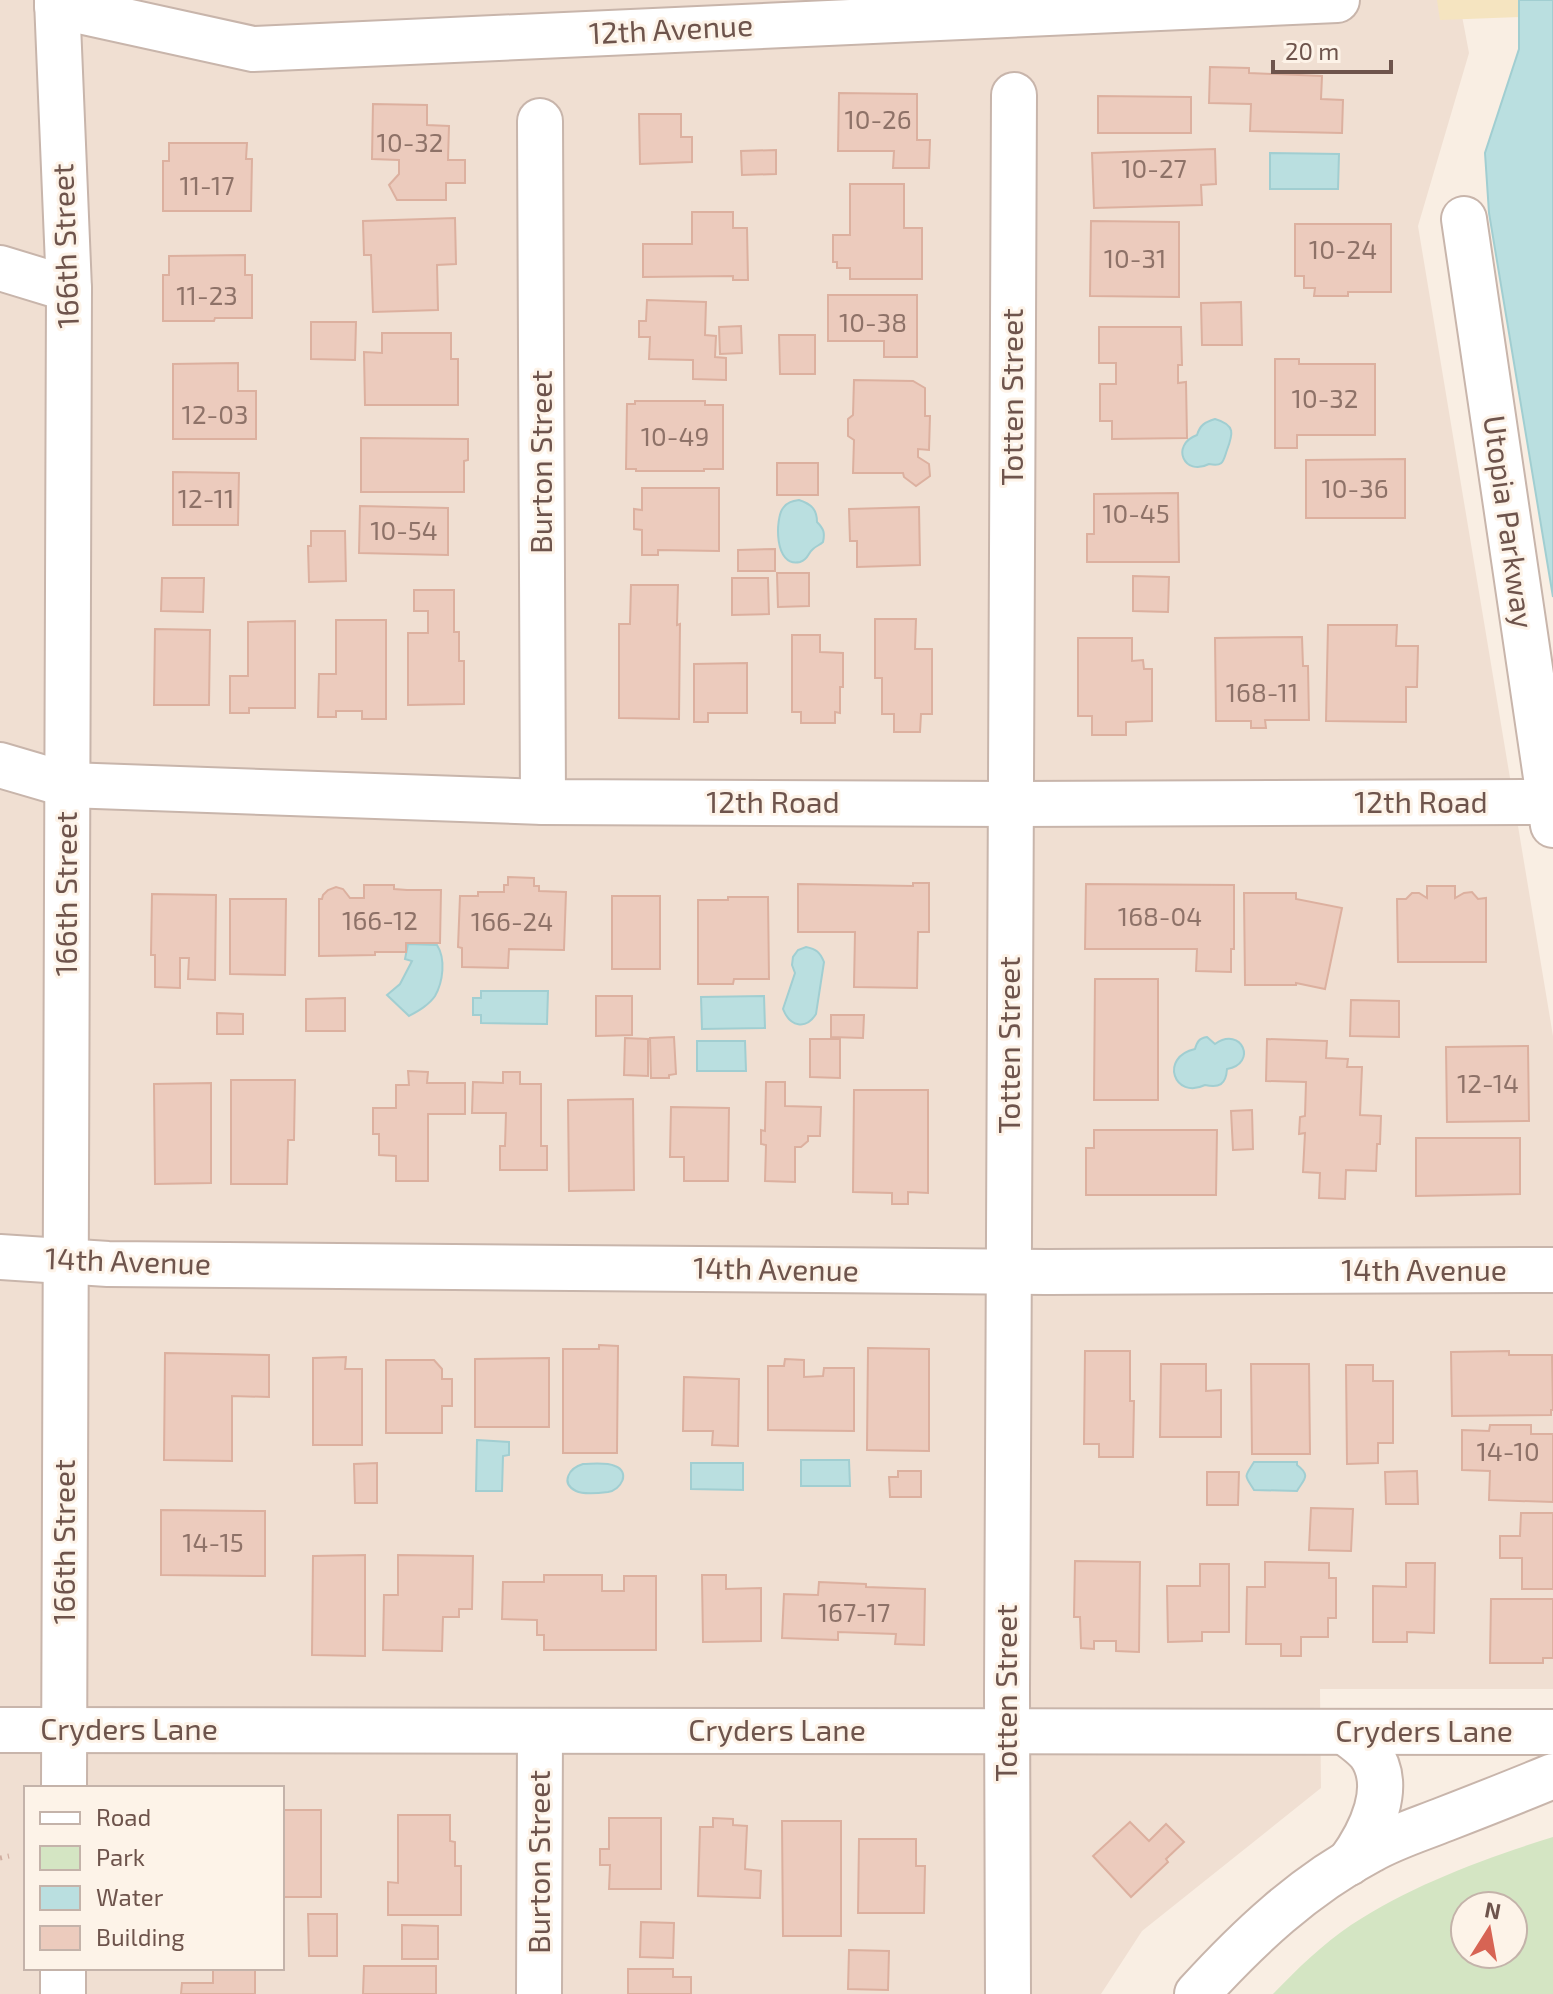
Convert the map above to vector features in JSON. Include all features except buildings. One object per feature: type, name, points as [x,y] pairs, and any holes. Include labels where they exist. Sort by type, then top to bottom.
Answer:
[{"type":"street","name":"12th Avenue","points":[[57,3],[253,49],[1337,0]]},
{"type":"street","name":"166th Street","points":[[57,3],[69,289],[64,1786]]},
{"type":"street","name":"Totten Street","points":[[1008,1994],[1014,95]]},
{"type":"street","name":"Burton Street","points":[[540,121],[543,802]]},
{"type":"street","name":"Utopia Parkway","points":[[1464,219],[1551,813]]},
{"type":"street","points":[[0,268],[69,289]]},
{"type":"street","name":"12th Road","points":[[0,765],[68,785],[543,802],[1011,804],[1551,813]]},
{"type":"street","name":"14th Avenue","points":[[0,1257],[67,1263],[1008,1271],[1553,1270]]},
{"type":"street","name":"Cryders Lane","points":[[0,1730],[1553,1732]]},
{"type":"street","name":"Burton Street","points":[[539,1994],[540,1731]]},
{"type":"street","points":[[1345,1732],[1369,1753],[1379,1780],[1378,1801],[1372,1821],[1349,1863]]},
{"type":"street","points":[[1197,1994],[1271,1919],[1317,1883],[1349,1863],[1391,1840],[1553,1776]]},
{"type":"street","points":[[63,1970],[63,1994]]},
{"type":"path","points":[[0,1858],[9,1856]]},
{"type":"shaded area","points":[[0,0],[1459,0],[1469,53],[1418,226],[1553,1036],[1553,1689],[1320,1689],[1321,1788],[1142,1931],[1101,1994],[0,1994]]},
{"type":"green space","points":[[1553,1837],[1553,1994],[1273,1994],[1301,1966],[1351,1925],[1398,1897],[1474,1864]]},
{"type":"sand","points":[[1437,0],[1519,0],[1520,17],[1440,20]]},
{"type":"water","points":[[1519,0],[1553,0],[1553,597],[1489,213],[1485,153],[1519,49]]},
{"type":"water","points":[[1270,153],[1339,154],[1338,189],[1270,189]]},
{"type":"water","points":[[1215,419],[1227,424],[1231,431],[1224,460],[1218,465],[1200,467],[1187,463],[1182,452],[1184,446],[1197,435],[1203,424]]},
{"type":"water","points":[[799,500],[814,510],[824,539],[805,559],[791,562],[781,550],[778,532],[780,514],[790,502]]},
{"type":"water","points":[[408,944],[437,945],[442,964],[442,977],[435,996],[409,1016],[387,995],[400,984],[412,961],[405,959]]},
{"type":"water","points":[[806,947],[817,952],[824,962],[816,1014],[808,1022],[798,1024],[790,1020],[783,1009],[795,973],[793,957],[798,950]]},
{"type":"water","points":[[481,991],[548,991],[547,1024],[481,1023],[481,1015],[473,1015],[473,998],[481,998]]},
{"type":"water","points":[[764,996],[765,1028],[702,1029],[701,997]]},
{"type":"water","points":[[1207,1037],[1215,1044],[1225,1039],[1239,1042],[1244,1054],[1242,1060],[1227,1069],[1221,1084],[1185,1087],[1175,1076],[1177,1060],[1195,1049],[1200,1039]]},
{"type":"water","points":[[697,1041],[745,1041],[746,1071],[697,1071]]},
{"type":"water","points":[[477,1440],[509,1442],[509,1455],[503,1456],[502,1491],[476,1491]]},
{"type":"water","points":[[801,1460],[849,1460],[850,1486],[801,1486]]},
{"type":"water","points":[[1254,1462],[1297,1462],[1305,1478],[1297,1491],[1254,1490],[1246,1476]]},
{"type":"water","points":[[691,1463],[743,1463],[743,1490],[691,1489]]},
{"type":"water","points":[[583,1464],[615,1466],[622,1472],[622,1480],[613,1491],[576,1491],[568,1484],[568,1476]]}]
